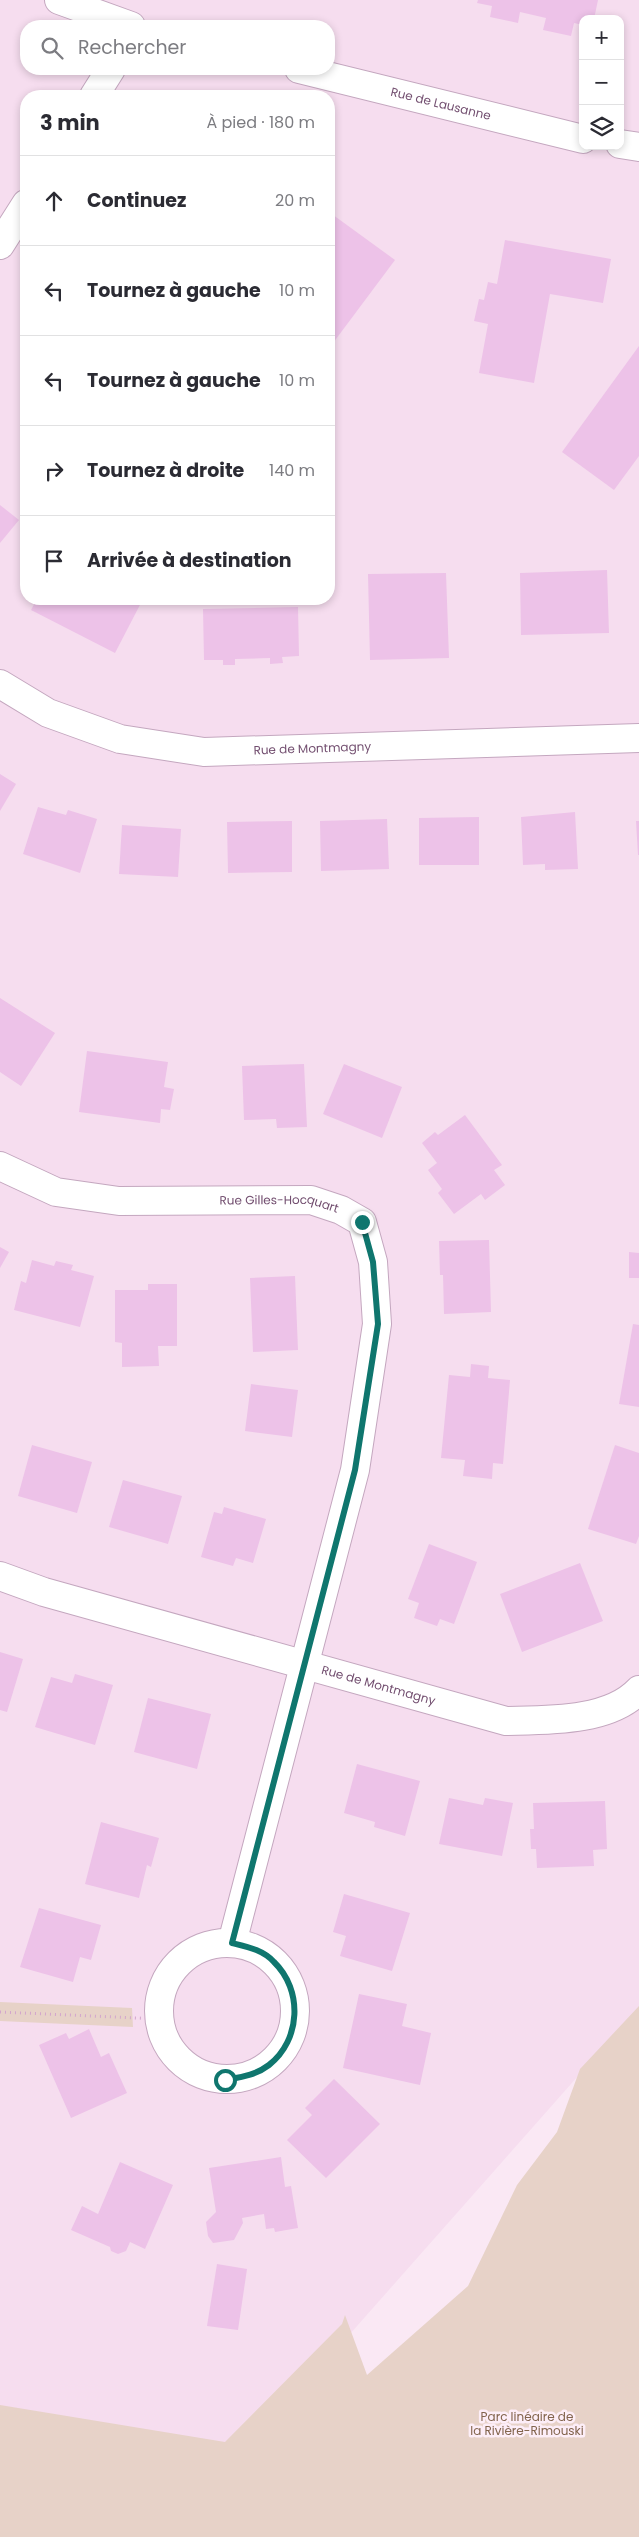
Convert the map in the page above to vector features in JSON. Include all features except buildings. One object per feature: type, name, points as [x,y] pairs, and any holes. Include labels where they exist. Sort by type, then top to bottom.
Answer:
[{"type":"street","points":[[59,0],[114,20]]},
{"type":"street","points":[[98,90],[107,75]]},
{"type":"street","name":"Rue de Lausanne","points":[[324,75],[579,138]]},
{"type":"street","points":[[624,145],[639,147]]},
{"type":"street","points":[[0,245],[20,213]]},
{"type":"street","name":"Rue de Montmagny","points":[[0,684],[48,713],[120,738],[204,752],[639,738]]},
{"type":"street","name":"Rue Gilles-Hocquart","points":[[0,1166],[56,1192],[119,1201],[311,1200],[341,1210],[362,1222],[373,1262],[378,1324],[355,1470],[232,1943]]},
{"type":"street","name":"Rue de Montmagny","points":[[0,1576],[44,1592],[506,1721],[550,1720],[598,1714],[633,1696],[639,1690]]},
{"type":"street","points":[[232,1943],[255,1949],[274,1962],[288,1981],[295,2003],[294,2026],[284,2048],[269,2065],[249,2076],[225,2080],[203,2075],[183,2063],[168,2045],[160,2019],[160,2000],[166,1981],[177,1964],[193,1952],[212,1944],[232,1943]]},
{"type":"path","points":[[0,2012],[160,2019]]},
{"type":"shaded area","points":[[0,0],[639,0],[639,2007],[228,2472],[0,2425]]},
{"type":"green space","points":[[0,2002],[132,2008],[133,2027],[0,2021]]},
{"type":"green space","name":"Parc linéaire de la Rivière-Rimouski","points":[[639,2006],[639,2537],[0,2537],[0,2405],[225,2442],[342,2324],[345,2315],[367,2375],[468,2286],[517,2185],[557,2132],[580,2069]]},
{"type":"route","points":[[225,2080],[249,2076],[269,2065],[284,2048],[294,2026],[295,2003],[288,1981],[274,1962],[255,1949],[232,1943],[355,1470],[378,1324],[373,1262],[362,1222]]}]
